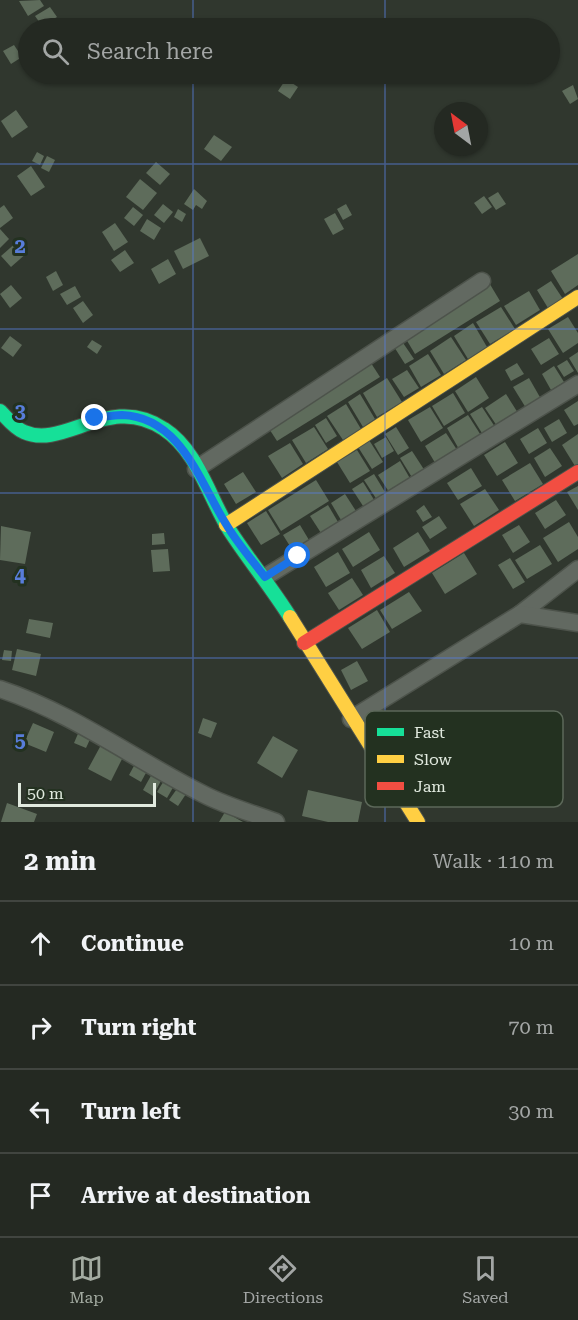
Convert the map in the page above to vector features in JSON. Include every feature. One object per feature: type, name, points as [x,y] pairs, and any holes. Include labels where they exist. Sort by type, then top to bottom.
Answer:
[{"type":"street","points":[[196,469],[482,281]]},
{"type":"street","points":[[226,525],[578,297]]},
{"type":"street","points":[[265,577],[578,384]]},
{"type":"street","points":[[0,411],[24,433],[37,437],[50,435],[95,418],[123,415],[145,420],[163,429],[179,444],[196,469],[226,525],[265,577],[365,741]]},
{"type":"street","points":[[304,643],[578,472]]},
{"type":"street","points":[[351,719],[520,614],[578,569]]},
{"type":"street","points":[[520,614],[578,623]]},
{"type":"street","points":[[0,690],[20,696],[106,738],[204,795],[276,822]]},
{"type":"street","points":[[408,807],[418,822]]},
{"type":"building","points":[[40,0],[44,6],[28,16],[19,1]]},
{"type":"building","points":[[50,7],[57,17],[36,18],[35,16]]},
{"type":"building","points":[[14,45],[18,51],[18,60],[11,64],[3,51]]},
{"type":"building","points":[[283,84],[294,84],[298,87],[290,99],[278,91]]},
{"type":"building","points":[[573,85],[578,99],[570,104],[562,91]]},
{"type":"building","points":[[16,110],[28,127],[12,138],[1,121]]},
{"type":"building","points":[[214,135],[232,147],[221,161],[204,149]]},
{"type":"building","points":[[37,152],[44,156],[40,165],[32,161]]},
{"type":"building","points":[[47,156],[55,160],[49,172],[41,168]]},
{"type":"building","points":[[156,162],[170,174],[160,185],[146,173]]},
{"type":"building","points":[[31,166],[45,187],[31,196],[17,176]]},
{"type":"building","points":[[140,179],[157,193],[143,210],[126,197]]},
{"type":"building","points":[[194,189],[207,201],[202,209],[196,205],[193,210],[184,204]]},
{"type":"building","points":[[498,192],[506,204],[496,210],[488,198]]},
{"type":"building","points":[[484,196],[492,207],[482,214],[474,203]]},
{"type":"building","points":[[163,204],[173,212],[164,223],[154,215]]},
{"type":"building","points":[[346,204],[352,215],[343,220],[337,209]]},
{"type":"building","points":[[4,205],[13,218],[0,228],[0,208]]},
{"type":"building","points":[[133,207],[143,215],[134,226],[124,218]]},
{"type":"building","points":[[178,209],[186,214],[182,222],[174,217]]},
{"type":"building","points":[[335,213],[344,229],[333,235],[324,219]]},
{"type":"building","points":[[147,219],[161,228],[154,240],[140,231]]},
{"type":"building","points":[[115,223],[128,242],[114,251],[102,232]]},
{"type":"building","points":[[0,229],[9,239],[0,248]]},
{"type":"building","points":[[200,238],[209,256],[183,269],[174,251]]},
{"type":"building","points":[[18,241],[28,252],[11,267],[1,256]]},
{"type":"building","points":[[125,250],[134,263],[120,272],[111,260]]},
{"type":"building","points":[[578,254],[578,285],[565,294],[551,271]]},
{"type":"building","points":[[168,259],[176,274],[159,284],[151,269]]},
{"type":"building","points":[[56,271],[63,285],[53,291],[46,277]]},
{"type":"building","points":[[488,281],[500,301],[415,354],[403,334]]},
{"type":"building","points":[[551,281],[563,299],[548,308],[537,290]]},
{"type":"building","points":[[11,285],[22,298],[10,308],[0,294]]},
{"type":"building","points":[[75,286],[81,297],[67,305],[60,294]]},
{"type":"building","points":[[529,291],[540,310],[516,325],[504,306]]},
{"type":"building","points":[[83,301],[93,315],[83,323],[73,308]]},
{"type":"building","points":[[501,307],[515,329],[490,344],[476,322]]},
{"type":"building","points":[[568,317],[578,333],[578,343],[563,353],[548,329]]},
{"type":"building","points":[[473,323],[487,347],[468,359],[454,336]]},
{"type":"building","points":[[10,336],[22,345],[13,357],[1,348]]},
{"type":"building","points":[[399,337],[414,359],[405,364],[391,342]]},
{"type":"building","points":[[451,337],[466,360],[444,374],[430,351]]},
{"type":"building","points":[[549,338],[559,354],[541,365],[531,349]]},
{"type":"building","points":[[92,340],[102,346],[97,354],[87,347]]},
{"type":"building","points":[[578,352],[578,373],[569,358]]},
{"type":"building","points":[[428,354],[441,375],[421,387],[409,366]]},
{"type":"building","points":[[369,360],[380,377],[277,441],[266,424]]},
{"type":"building","points":[[567,360],[574,371],[564,377],[557,366]]},
{"type":"building","points":[[517,363],[524,374],[511,381],[505,370]]},
{"type":"building","points":[[554,366],[564,382],[551,390],[542,374]]},
{"type":"building","points":[[407,370],[419,388],[404,397],[392,379]]},
{"type":"building","points":[[476,377],[489,398],[468,412],[455,391]]},
{"type":"building","points":[[387,378],[402,402],[377,417],[363,393]]},
{"type":"building","points":[[529,378],[541,399],[526,408],[513,387]]},
{"type":"building","points":[[453,393],[465,413],[444,426],[432,406]]},
{"type":"building","points":[[360,394],[375,419],[363,427],[348,402]]},
{"type":"building","points":[[506,394],[518,413],[497,426],[485,408]]},
{"type":"building","points":[[578,401],[578,424],[574,426],[564,410]]},
{"type":"building","points":[[346,404],[361,429],[343,440],[327,416]]},
{"type":"building","points":[[430,407],[443,428],[421,442],[408,420]]},
{"type":"building","points":[[482,407],[497,430],[485,438],[470,414]]},
{"type":"building","points":[[468,415],[482,437],[460,451],[447,428]]},
{"type":"building","points":[[326,418],[337,436],[326,443],[315,425]]},
{"type":"building","points":[[559,419],[567,433],[552,442],[544,428]]},
{"type":"building","points":[[314,427],[328,449],[306,463],[292,440]]},
{"type":"building","points":[[396,427],[409,448],[398,455],[385,434]]},
{"type":"building","points":[[538,428],[547,443],[529,454],[520,439]]},
{"type":"building","points":[[446,433],[459,453],[437,466],[425,446]]},
{"type":"building","points":[[578,434],[578,464],[575,466],[562,445]]},
{"type":"building","points":[[386,437],[394,451],[382,458],[374,444]]},
{"type":"building","points":[[369,440],[383,462],[372,469],[358,447]]},
{"type":"building","points":[[505,442],[518,463],[497,476],[484,455]]},
{"type":"building","points":[[290,443],[303,464],[282,478],[268,456]]},
{"type":"building","points":[[550,448],[562,466],[545,477],[534,458]]},
{"type":"building","points":[[357,450],[370,471],[350,483],[337,462]]},
{"type":"building","points":[[412,451],[425,471],[413,479],[400,458]]},
{"type":"building","points":[[400,461],[412,482],[391,495],[378,475]]},
{"type":"building","points":[[530,463],[543,484],[515,501],[502,480]]},
{"type":"building","points":[[471,468],[482,486],[458,500],[447,483]]},
{"type":"building","points":[[243,472],[256,492],[236,504],[224,484]]},
{"type":"building","points":[[374,474],[388,497],[379,503],[364,480]]},
{"type":"building","points":[[316,480],[329,501],[281,531],[268,510]]},
{"type":"building","points":[[363,482],[376,503],[365,509],[352,489]]},
{"type":"building","points":[[578,486],[578,510],[567,492]]},
{"type":"building","points":[[485,489],[499,510],[474,526],[460,504]]},
{"type":"building","points":[[345,494],[356,511],[341,520],[331,503]]},
{"type":"building","points":[[556,500],[566,515],[545,529],[535,513]]},
{"type":"building","points":[[328,505],[338,522],[321,533],[310,516]]},
{"type":"building","points":[[424,505],[432,517],[423,522],[416,511]]},
{"type":"building","points":[[266,511],[280,534],[261,545],[247,523]]},
{"type":"building","points":[[439,516],[447,528],[430,539],[422,527]]},
{"type":"building","points":[[569,522],[578,537],[578,549],[558,562],[543,538]]},
{"type":"building","points":[[300,525],[309,540],[293,551],[283,535]]},
{"type":"building","points":[[519,525],[530,542],[513,553],[502,535]]},
{"type":"building","points":[[1,526],[31,532],[25,564],[0,560]]},
{"type":"building","points":[[369,532],[380,550],[353,567],[342,549]]},
{"type":"building","points":[[418,532],[430,551],[404,567],[393,548]]},
{"type":"building","points":[[164,533],[165,544],[152,545],[152,534]]},
{"type":"building","points":[[540,545],[552,564],[527,579],[515,560]]},
{"type":"building","points":[[168,549],[170,571],[153,572],[151,550]]},
{"type":"building","points":[[338,552],[350,573],[326,587],[314,567]]},
{"type":"building","points":[[464,553],[477,574],[445,594],[432,573]]},
{"type":"building","points":[[384,556],[395,573],[371,588],[361,570]]},
{"type":"building","points":[[510,558],[525,582],[513,589],[498,565]]},
{"type":"building","points":[[352,578],[363,595],[339,610],[328,593]]},
{"type":"building","points":[[409,592],[422,611],[392,629],[380,610]]},
{"type":"building","points":[[377,610],[390,632],[362,649],[348,628]]},
{"type":"building","points":[[29,619],[53,623],[50,638],[26,633]]},
{"type":"building","points":[[17,649],[41,654],[36,676],[12,670]]},
{"type":"building","points":[[4,650],[12,651],[11,661],[2,660]]},
{"type":"building","points":[[357,661],[368,681],[351,690],[341,670]]},
{"type":"building","points":[[203,718],[217,723],[211,738],[198,733]]},
{"type":"building","points":[[33,723],[54,732],[46,752],[24,743]]},
{"type":"building","points":[[80,729],[92,735],[86,748],[74,743]]},
{"type":"building","points":[[273,736],[298,750],[282,778],[257,763]]},
{"type":"building","points":[[101,745],[123,757],[111,781],[88,769]]},
{"type":"building","points":[[135,764],[147,771],[141,782],[129,775]]},
{"type":"building","points":[[153,772],[163,777],[153,796],[143,790]]},
{"type":"building","points":[[165,779],[175,784],[167,798],[157,792]]},
{"type":"building","points":[[179,786],[188,791],[178,806],[169,800]]},
{"type":"building","points":[[308,790],[362,802],[358,822],[328,822],[302,816]]},
{"type":"building","points":[[7,803],[37,814],[34,822],[1,822]]},
{"type":"building","points":[[225,812],[243,822],[219,822]]},
{"type":"traffic: fast","points":[[0,411],[20,430],[39,436],[55,434],[107,418],[125,416],[144,419],[164,429],[186,450],[230,531],[290,617]]},
{"type":"traffic: slow","points":[[226,525],[578,297]]},
{"type":"traffic: slow","points":[[290,617],[365,737]]},
{"type":"traffic: slow","points":[[409,807],[418,822]]},
{"type":"traffic: jam","points":[[304,643],[578,472]]},
{"type":"route","points":[[95,418],[123,415],[145,420],[163,429],[179,444],[196,469],[226,525],[265,577],[298,556]]}]
